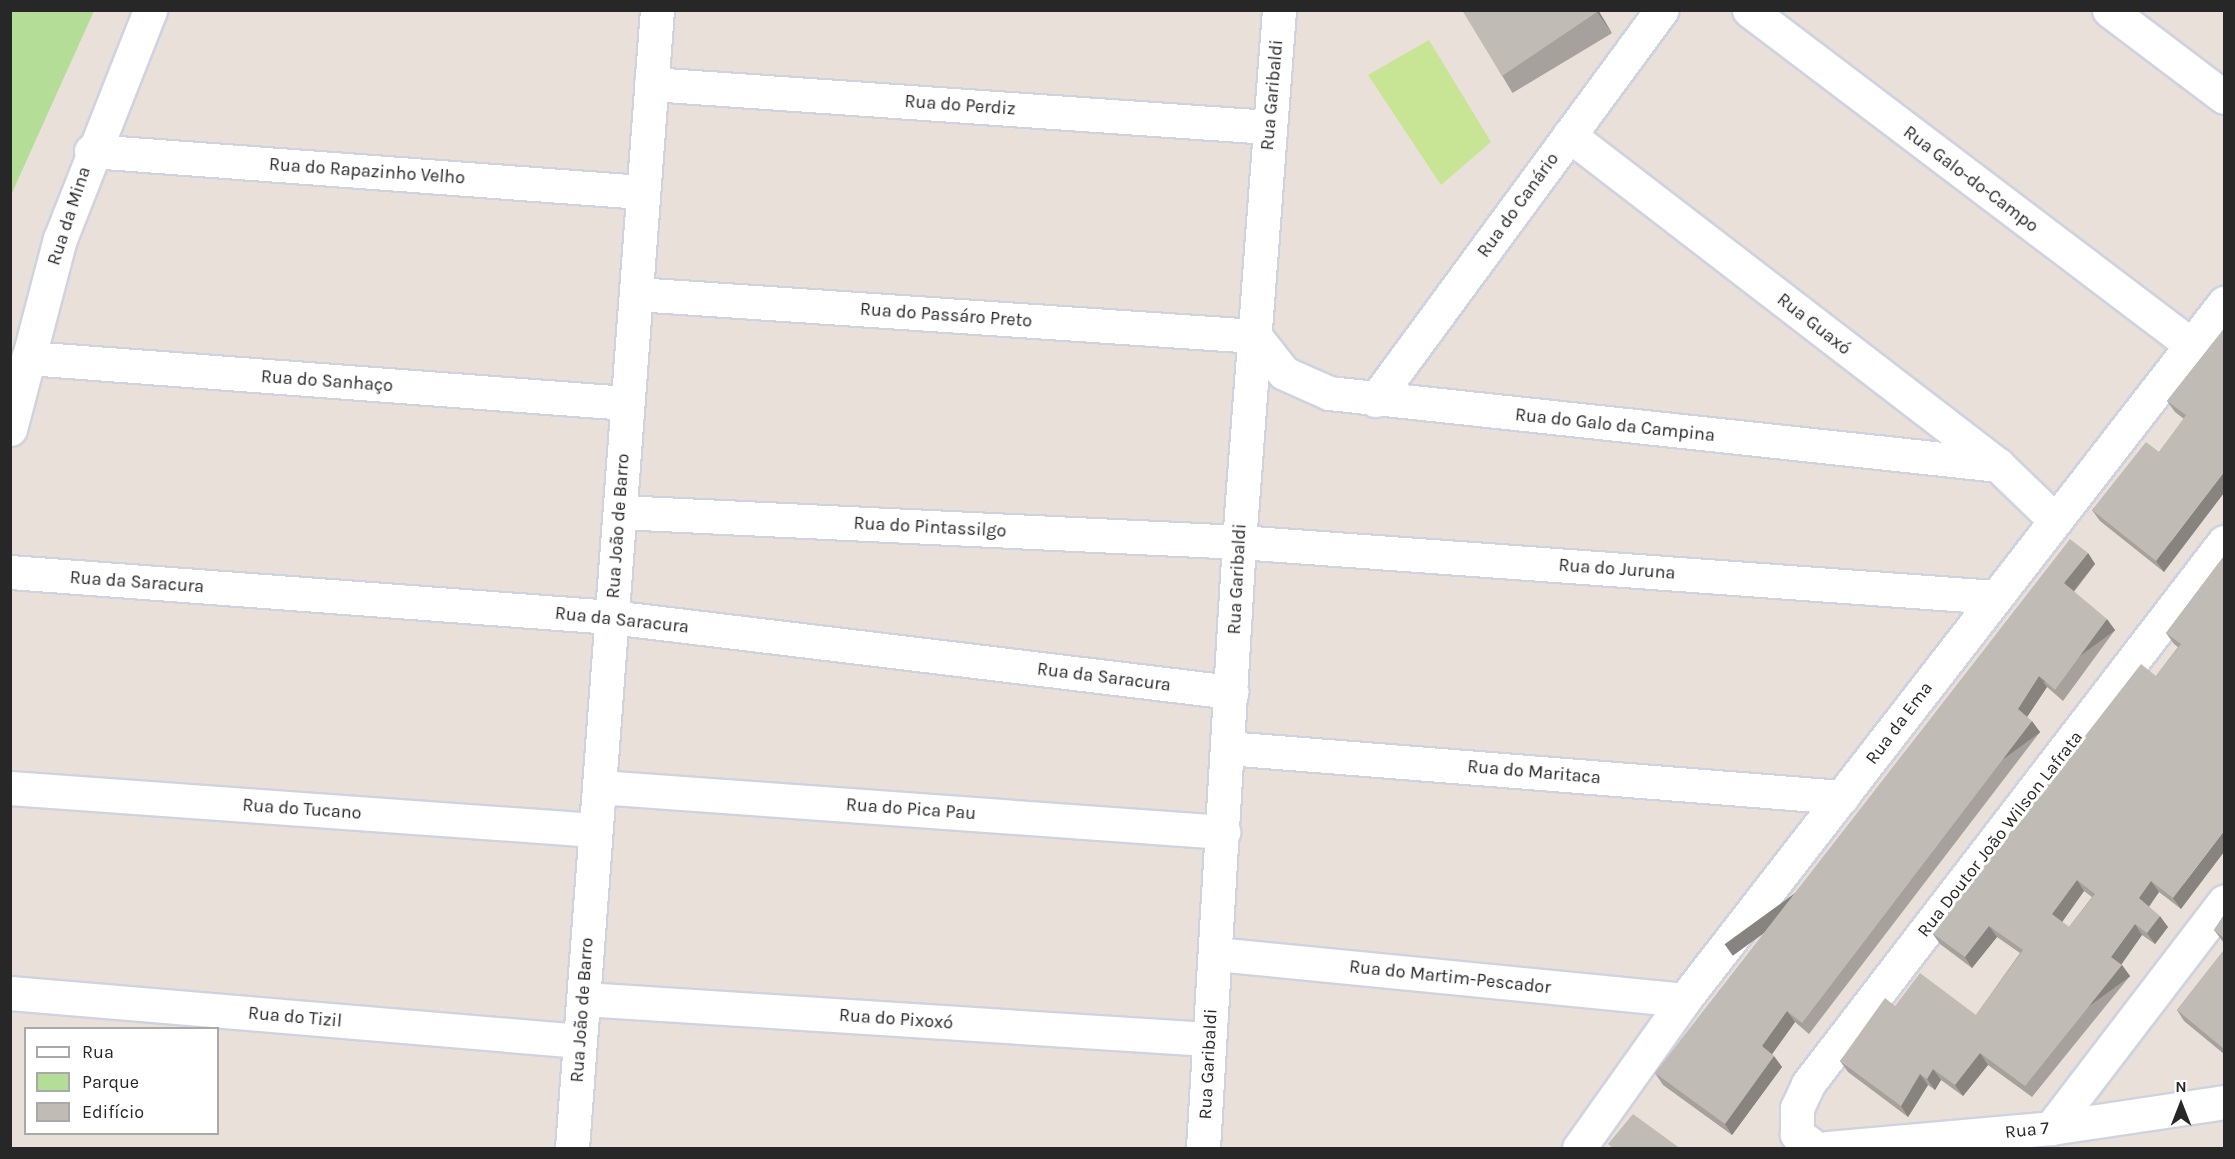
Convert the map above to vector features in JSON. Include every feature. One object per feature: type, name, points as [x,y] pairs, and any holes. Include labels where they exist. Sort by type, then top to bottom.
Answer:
[{"type":"street","name":"Rua da Mina","points":[[10,429],[60,239],[91,151],[150,10]]},
{"type":"street","name":"Rua João de Barro","points":[[572,1149],[594,830],[657,10]]},
{"type":"street","name":"Rua Garibaldi","points":[[1203,1149],[1239,542],[1279,10]]},
{"type":"street","name":"Rua do Canário","points":[[1375,400],[1662,10]]},
{"type":"street","name":"Rua Galo-do-Campo","points":[[1749,10],[2194,347]]},
{"type":"street","points":[[2109,10],[2224,98]]},
{"type":"street","name":"Rua do Perdiz","points":[[651,84],[1269,127]]},
{"type":"street","name":"Rua Guaxó","points":[[1569,135],[1998,465],[2054,519]]},
{"type":"street","name":"Rua do Rapazinho Velho","points":[[91,151],[642,192]]},
{"type":"street","name":"Rua do Passáro Preto","points":[[636,294],[1255,336]]},
{"type":"street","name":"Rua da Ema","points":[[1579,1149],[1684,1000],[2054,519],[2194,347],[2224,303]]},
{"type":"street","name":"Rua do Galo da Campina","points":[[1255,336],[1284,373],[1329,393],[1375,400],[1998,465]]},
{"type":"street","name":"Rua do Sanhaço","points":[[28,358],[627,403]]},
{"type":"street","name":"Rua do Pintassilgo","points":[[620,512],[1239,542]]},
{"type":"street","name":"Rua do Juruna","points":[[1239,542],[1995,597]]},
{"type":"street","name":"Rua Doutor João Wilson Lafrata","points":[[1807,1141],[1797,1108],[1808,1084],[2224,542]]},
{"type":"street","name":"Rua da Saracura","points":[[10,572],[611,617],[1231,692]]},
{"type":"street","name":"Rua do Maritaca","points":[[1227,748],[1842,797]]},
{"type":"street","name":"Rua do Pica Pau","points":[[599,787],[1223,832]]},
{"type":"street","name":"Rua do Tucano","points":[[10,788],[594,830]]},
{"type":"street","points":[[2050,1128],[2224,902]]},
{"type":"street","name":"Rua do Martim-Pescador","points":[[1216,954],[1684,1000]]},
{"type":"street","name":"Rua do Tizil","points":[[10,993],[580,1041]]},
{"type":"street","name":"Rua do Pixoxó","points":[[584,999],[1208,1039]]},
{"type":"street","name":"Rua 7","points":[[1828,1149],[2050,1128],[2224,1102]]},
{"type":"green space","points":[[10,11],[94,11],[11,195]]},
{"type":"green space","points":[[1429,40],[1491,142],[1441,185],[1368,75]]},
{"type":"building","points":[[1462,10],[1596,10],[1597,12],[1502,76]]},
{"type":"building","points":[[2223,330],[2224,472],[2156,561],[2092,510],[2146,442],[2159,452],[2186,415],[2167,401]]},
{"type":"building","points":[[2070,539],[2088,553],[2064,583],[2107,619],[2055,690],[2039,676],[2018,709],[2032,721],[1802,1023],[1787,1011],[1762,1046],[1774,1056],[1725,1124],[1655,1073]]},
{"type":"building","points":[[2224,556],[2224,831],[2173,898],[2151,881],[2139,898],[2160,916],[2147,933],[2135,924],[2111,957],[2122,965],[2025,1086],[1980,1053],[1955,1085],[1933,1069],[1927,1079],[1920,1074],[1901,1106],[1840,1061],[1885,998],[1895,1006],[1920,973],[1976,1015],[2023,950],[1989,926],[1965,957],[1932,933],[2141,664],[2156,676],[2181,644],[2166,633]],"holes":[[[2077,880],[2095,894],[2069,927],[2052,914]]]},
{"type":"building","points":[[2224,915],[2224,938],[2214,930]]},
{"type":"building","points":[[2224,950],[2224,1049],[2177,1010]]},
{"type":"building","points":[[1633,1114],[1681,1149],[1614,1149],[1608,1144]]}]
